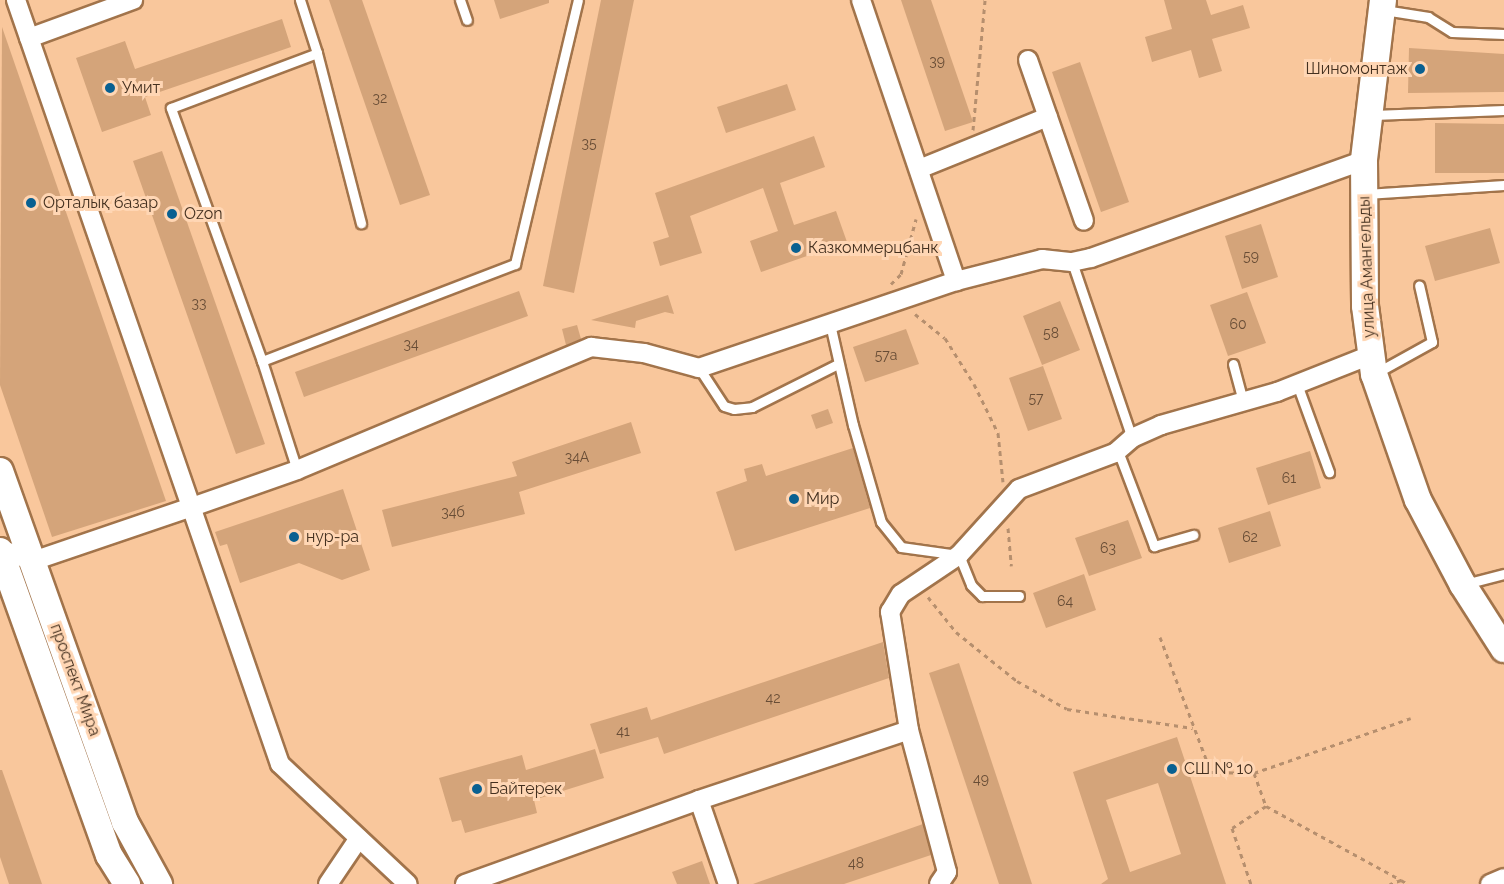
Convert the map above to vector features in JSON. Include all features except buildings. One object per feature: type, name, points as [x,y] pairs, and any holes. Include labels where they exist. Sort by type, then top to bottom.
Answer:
[{"type":"main road","name":"улица Амангельды","points":[[1382,5],[1367,115],[1364,160],[1365,306],[1372,364],[1418,500],[1463,585],[1504,649]]},
{"type":"main road","name":"проспект Мира","points":[[0,471],[125,822],[159,884]]},
{"type":"main road","name":"проспект Мира","points":[[0,550],[110,855],[127,884]]},
{"type":"street","points":[[16,0],[280,764],[408,884]]},
{"type":"street","points":[[30,38],[133,0]]},
{"type":"street","points":[[861,0],[956,280]]},
{"type":"street","points":[[1028,60],[1084,221]]},
{"type":"street","points":[[921,177],[972,147],[1048,117]]},
{"type":"street","points":[[0,550],[33,561],[192,507],[297,470],[591,347],[644,353],[699,368],[830,324],[889,295],[1042,259],[1072,262],[1364,160]]},
{"type":"street","points":[[939,884],[947,873],[909,730],[890,612],[902,594],[959,555],[1019,489],[1118,451],[1132,438],[1161,425],[1372,364]]},
{"type":"street","points":[[465,884],[699,800],[909,730]]},
{"type":"street","points":[[699,800],[728,884]]},
{"type":"street","points":[[328,884],[359,838]]},
{"type":"street","points":[[1490,884],[1504,878]]},
{"type":"lane","points":[[300,0],[317,53],[361,223]]},
{"type":"lane","points":[[460,0],[467,21]]},
{"type":"lane","points":[[262,361],[515,264],[578,0]]},
{"type":"lane","points":[[1382,5],[1428,17],[1452,32],[1504,33]]},
{"type":"lane","points":[[297,470],[262,361],[171,108],[317,53]]},
{"type":"lane","points":[[1367,115],[1504,110]]},
{"type":"lane","points":[[1364,194],[1504,184]]},
{"type":"lane","points":[[1072,262],[1132,438]]},
{"type":"lane","points":[[1372,364],[1432,342],[1419,285]]},
{"type":"lane","points":[[830,324],[838,364],[881,522],[901,547],[959,555],[971,585],[982,596],[1019,596]]},
{"type":"lane","points":[[699,368],[724,406],[734,409],[752,406],[838,364]]},
{"type":"lane","points":[[1233,364],[1243,401]]},
{"type":"lane","points":[[1297,384],[1329,472]]},
{"type":"lane","points":[[1118,451],[1154,546],[1193,535]]},
{"type":"lane","points":[[1463,585],[1504,574]]},
{"type":"lane","points":[[110,855],[113,884]]},
{"type":"path","points":[[972,147],[986,0]]},
{"type":"path","points":[[921,177],[901,274],[889,295],[926,320],[945,338],[974,384],[998,433],[1011,566]]},
{"type":"path","points":[[921,582],[927,596],[956,632],[1017,681],[1067,709],[1192,728]]},
{"type":"path","points":[[1160,637],[1192,728],[1211,772],[1254,774],[1411,718]]},
{"type":"path","points":[[1254,774],[1266,806],[1408,884]]},
{"type":"path","points":[[1251,884],[1232,828],[1266,806]]},
{"type":"path","points":[[1390,884],[1401,880]]},
{"type":"place","name":"Шиномонтаж","points":[[1420,69]]},
{"type":"place","name":"Умит","points":[[110,88]]},
{"type":"place","name":"Орталық базар","points":[[31,203]]},
{"type":"place","name":"Ozon","points":[[172,214]]},
{"type":"place","name":"Казкоммерцбанк","points":[[796,248]]},
{"type":"place","name":"Мир","points":[[794,499]]},
{"type":"place","name":"нур-ра","points":[[294,537]]},
{"type":"place","name":"СШ № 10","points":[[1172,769]]},
{"type":"place","name":"Байтерек","points":[[477,789]]}]
